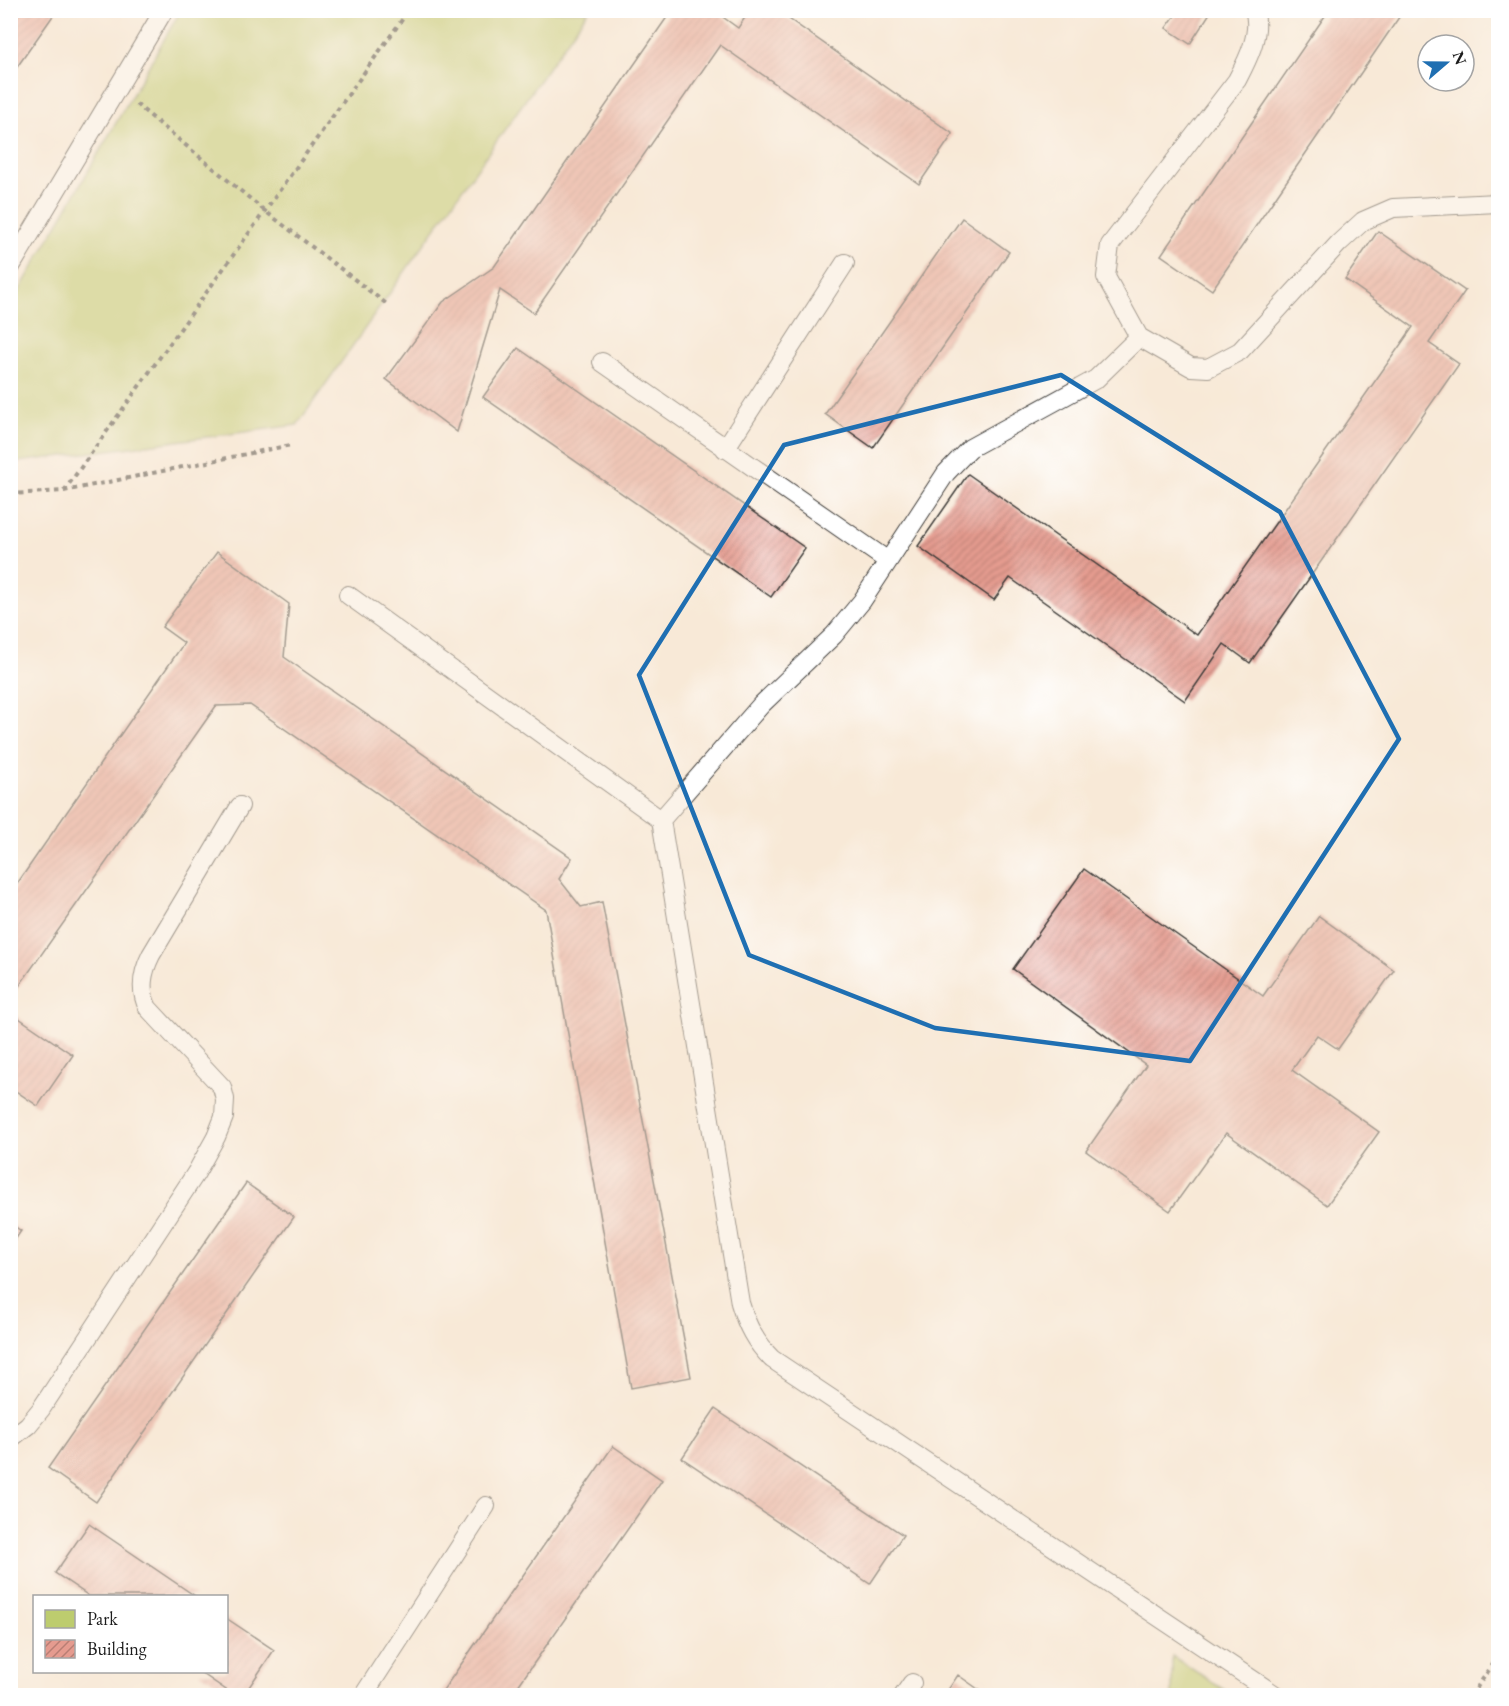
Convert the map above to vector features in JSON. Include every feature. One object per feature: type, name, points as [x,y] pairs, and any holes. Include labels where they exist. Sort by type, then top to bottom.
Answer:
[{"type":"lane","points":[[10,268],[164,10]]},
{"type":"lane","points":[[1254,10],[1254,36],[1250,56],[1237,80],[1110,245],[1106,277],[1139,337],[1191,367],[1208,368],[1240,351],[1339,243],[1363,221],[1392,208],[1498,203]]},
{"type":"lane","points":[[725,449],[845,263]]},
{"type":"lane","points":[[661,820],[761,705],[834,635],[862,601],[946,473],[970,448],[1096,379],[1139,337]]},
{"type":"lane","points":[[602,362],[888,561]]},
{"type":"lane","points":[[348,595],[661,820],[740,1303],[746,1323],[756,1343],[772,1359],[1277,1695]]},
{"type":"lane","points":[[10,1439],[28,1425],[41,1409],[196,1173],[224,1118],[225,1099],[222,1087],[148,1008],[144,1000],[142,979],[151,955],[240,806]]},
{"type":"lane","points":[[363,1695],[486,1506]]},
{"type":"path","points":[[64,491],[409,10]]},
{"type":"path","points":[[117,88],[265,211],[388,304]]},
{"type":"path","points":[[10,494],[64,491],[291,445]]},
{"type":"path","points":[[1471,1695],[1498,1657]]},
{"type":"highlighted area","points":[[1061,375],[1280,512],[1399,739],[1190,1061],[935,1028],[749,955],[639,675],[784,445]]},
{"type":"green space","points":[[181,10],[588,11],[297,425],[11,463],[11,305]]},
{"type":"green space","points":[[1172,1656],[1232,1695],[1172,1695]]},
{"type":"building","points":[[10,10],[57,10],[10,77]]},
{"type":"building","points":[[672,10],[713,10],[738,28],[750,10],[776,10],[953,134],[919,184],[720,45],[534,313],[500,290],[457,432],[386,379],[443,302],[494,267]]},
{"type":"building","points":[[1179,10],[1212,10],[1190,44],[1166,28]]},
{"type":"building","points":[[1329,10],[1404,10],[1212,290],[1161,255]]},
{"type":"building","points":[[962,218],[1009,252],[873,448],[825,414]]},
{"type":"building","points":[[1378,231],[1465,291],[1429,343],[1459,364],[1250,663],[1224,644],[1185,701],[1010,578],[994,600],[918,546],[968,474],[1197,635],[1413,327],[1345,279]]},
{"type":"building","points":[[518,348],[805,548],[771,597],[483,397]]},
{"type":"building","points":[[217,552],[289,604],[284,657],[572,858],[559,879],[581,907],[602,902],[691,1377],[631,1388],[546,910],[250,705],[216,706],[10,999],[10,894],[184,643],[162,627]]},
{"type":"building","points":[[1084,869],[1263,996],[1319,916],[1394,970],[1338,1049],[1317,1035],[1292,1070],[1379,1132],[1327,1205],[1226,1133],[1170,1211],[1086,1151],[1146,1065],[1013,969]]},
{"type":"building","points":[[10,1012],[73,1055],[38,1106],[10,1087]]},
{"type":"building","points":[[246,1183],[294,1217],[96,1502],[48,1468]]},
{"type":"building","points":[[10,1223],[21,1231],[10,1247]]},
{"type":"building","points":[[715,1409],[903,1535],[870,1584],[682,1458]]},
{"type":"building","points":[[613,1446],[662,1480],[511,1696],[439,1696]]},
{"type":"building","points":[[89,1524],[194,1595],[88,1595],[55,1573]]},
{"type":"building","points":[[228,1619],[274,1650],[243,1696],[235,1696],[201,1673],[228,1673]]},
{"type":"building","points":[[958,1675],[988,1696],[944,1696]]}]
